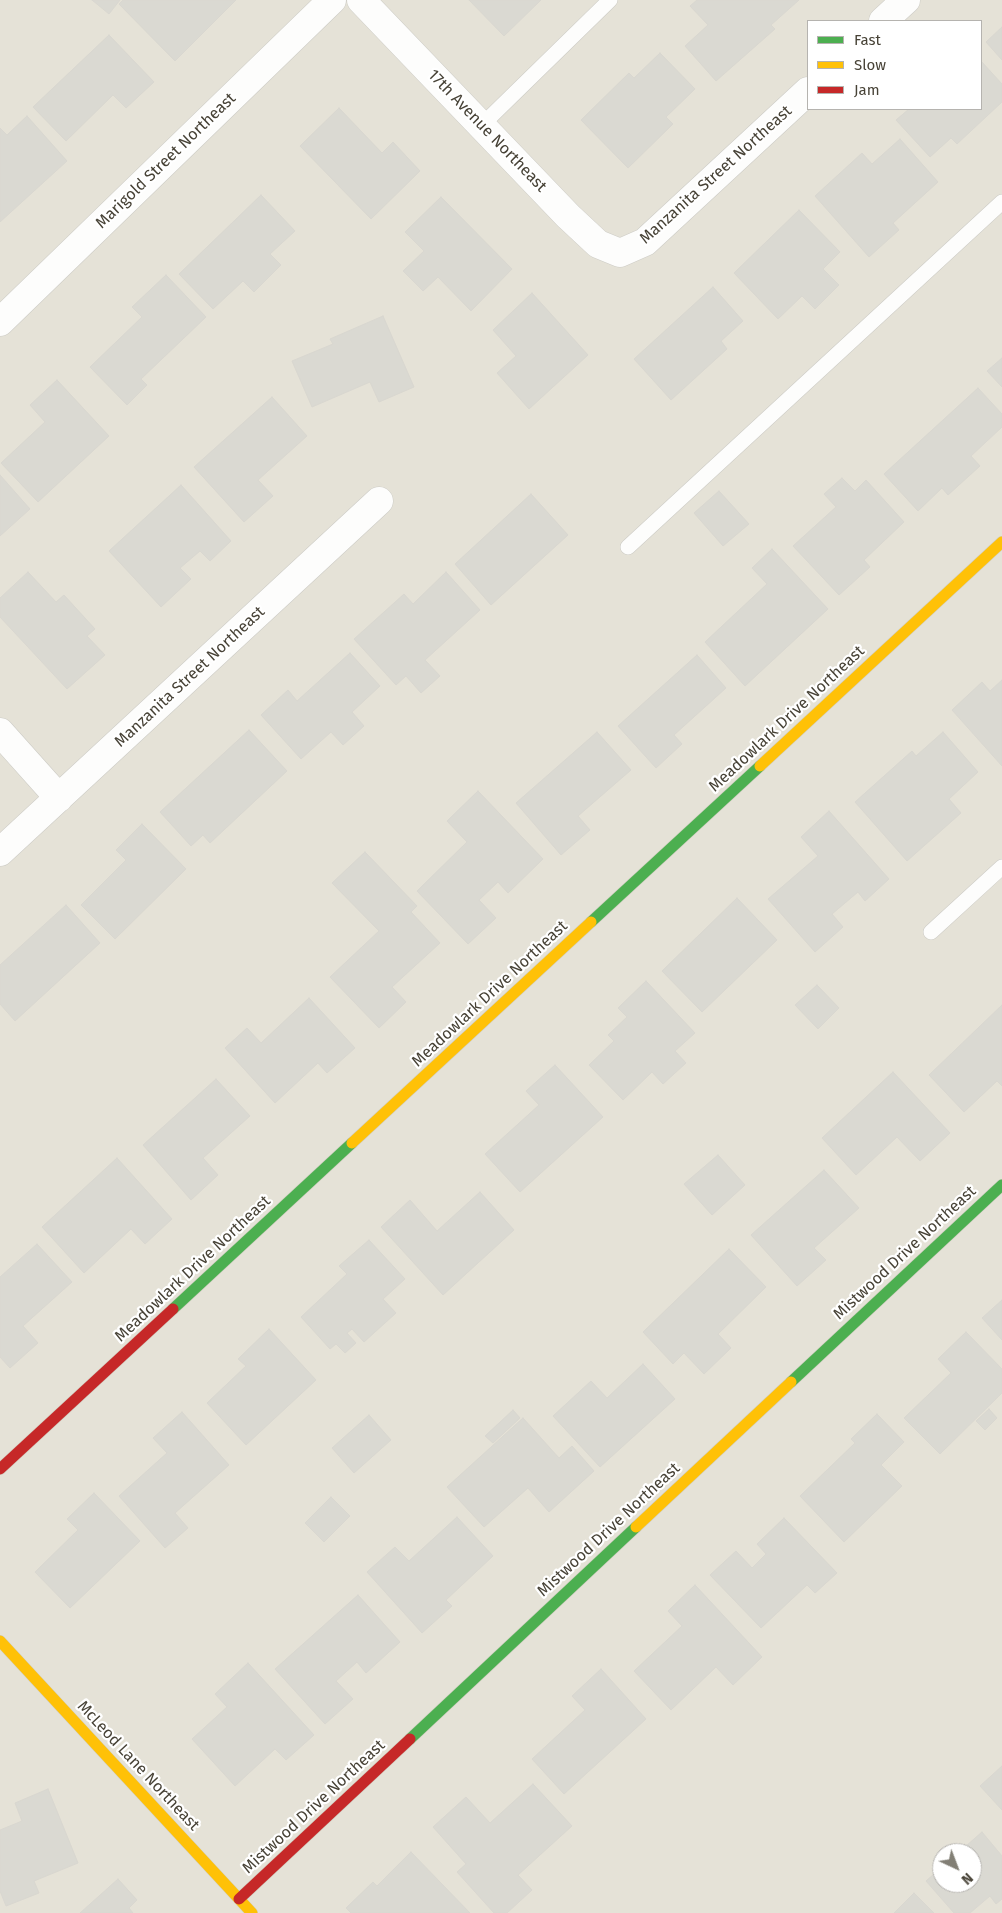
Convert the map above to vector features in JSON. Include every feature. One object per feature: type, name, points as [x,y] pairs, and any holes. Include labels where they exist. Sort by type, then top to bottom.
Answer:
[{"type":"street","name":"Marigold Street Northeast","points":[[0,322],[332,0]]},
{"type":"street","name":"17th Avenue Northeast","points":[[361,0],[592,239],[598,244],[620,253]]},
{"type":"street","points":[[884,20],[906,0]]},
{"type":"street","name":"Manzanita Street Northeast","points":[[620,253],[645,242],[807,92]]},
{"type":"street","name":"Manzanita Street Northeast","points":[[0,852],[379,501]]},
{"type":"street","name":"Meadowlark Drive Northeast","points":[[0,1469],[1002,542]]},
{"type":"street","points":[[0,732],[59,798]]},
{"type":"street","name":"Mistwood Drive Northeast","points":[[239,1899],[1002,1184]]},
{"type":"street","name":"McLeod Lane Northeast","points":[[0,1641],[252,1913]]},
{"type":"lane","points":[[481,126],[610,0]]},
{"type":"lane","points":[[628,547],[1002,202]]},
{"type":"lane","points":[[930,932],[1002,867]]},
{"type":"shaded area","points":[[0,0],[1002,0],[1002,1913],[0,1913]]},
{"type":"building","points":[[92,0],[120,0],[109,14]]},
{"type":"building","points":[[123,0],[236,0],[175,61],[119,4]]},
{"type":"building","points":[[469,0],[541,0],[504,36]]},
{"type":"building","points":[[697,0],[799,0],[771,25],[775,29],[716,81],[685,46],[708,25],[690,6]]},
{"type":"building","points":[[1002,27],[1002,60],[986,42]]},
{"type":"building","points":[[109,35],[154,82],[126,108],[113,95],[66,141],[33,107]]},
{"type":"building","points":[[660,53],[695,89],[666,117],[673,124],[628,168],[581,120],[629,73],[634,78]]},
{"type":"building","points":[[982,62],[1002,84],[1002,102],[957,144],[951,138],[930,157],[896,120],[908,110],[982,110]]},
{"type":"building","points":[[339,108],[382,153],[393,142],[420,171],[371,219],[300,146]]},
{"type":"building","points":[[27,116],[67,161],[0,222],[0,128],[7,135]]},
{"type":"building","points":[[900,139],[938,182],[893,223],[899,230],[869,257],[815,196],[862,153],[872,164]]},
{"type":"building","points":[[261,195],[295,231],[270,254],[281,265],[254,292],[243,281],[213,309],[179,274]]},
{"type":"building","points":[[441,197],[512,269],[471,311],[438,277],[423,291],[403,271],[424,251],[405,232]]},
{"type":"building","points":[[799,210],[840,252],[823,269],[839,285],[815,309],[802,296],[778,319],[734,273]]},
{"type":"building","points":[[166,275],[206,317],[141,379],[147,385],[127,405],[90,367],[142,317],[132,307]]},
{"type":"building","points":[[713,287],[743,321],[721,341],[727,349],[671,400],[634,359]]},
{"type":"building","points":[[532,293],[588,355],[529,409],[497,373],[516,356],[493,330]]},
{"type":"building","points":[[383,316],[414,387],[379,402],[370,382],[312,407],[292,361],[333,344],[330,339]]},
{"type":"building","points":[[1002,358],[1002,387],[987,371]]},
{"type":"building","points":[[57,380],[109,436],[38,502],[1,463],[45,422],[30,405]]},
{"type":"building","points":[[978,388],[1002,414],[1002,427],[971,456],[980,466],[948,495],[942,488],[918,511],[884,474]]},
{"type":"building","points":[[272,397],[307,436],[258,480],[273,496],[244,522],[194,467]]},
{"type":"building","points":[[0,475],[30,509],[0,536]]},
{"type":"building","points":[[842,478],[855,491],[866,480],[904,522],[864,560],[870,567],[839,595],[793,546],[836,507],[824,494]]},
{"type":"building","points":[[181,485],[231,541],[210,561],[200,551],[180,568],[191,579],[161,607],[109,551]]},
{"type":"building","points":[[719,491],[749,524],[723,546],[694,513]]},
{"type":"building","points":[[531,494],[568,535],[491,605],[455,564]]},
{"type":"building","points":[[772,549],[828,609],[745,686],[705,642],[767,584],[752,568]]},
{"type":"building","points":[[28,572],[56,602],[64,595],[95,629],[87,636],[105,655],[67,689],[0,617],[0,598]]},
{"type":"building","points":[[446,572],[480,610],[425,660],[440,676],[421,693],[406,676],[396,685],[354,639],[404,594],[413,604]]},
{"type":"building","points":[[350,653],[380,686],[352,712],[364,726],[343,745],[331,732],[301,759],[261,715],[288,690],[297,701]]},
{"type":"building","points":[[697,655],[726,688],[674,735],[682,744],[656,768],[618,726]]},
{"type":"building","points":[[1002,680],[1002,766],[952,710],[982,682],[990,691]]},
{"type":"building","points":[[249,730],[287,771],[210,843],[203,835],[191,846],[160,812]]},
{"type":"building","points":[[597,732],[631,770],[578,816],[590,830],[561,855],[516,803]]},
{"type":"building","points":[[943,732],[978,772],[949,799],[961,813],[907,861],[855,802],[912,751],[916,756]]},
{"type":"building","points":[[478,791],[543,859],[508,893],[498,882],[479,900],[496,918],[468,944],[417,891],[467,842],[447,821]]},
{"type":"building","points":[[829,811],[889,879],[865,901],[858,892],[832,914],[843,927],[815,952],[768,899],[818,856],[801,837]]},
{"type":"building","points":[[142,824],[186,869],[115,939],[81,905],[126,860],[116,850]]},
{"type":"building","points":[[365,852],[417,906],[411,912],[440,943],[392,987],[406,1002],[379,1028],[330,977],[379,931],[332,883]]},
{"type":"building","points":[[737,898],[777,940],[702,1012],[662,971]]},
{"type":"building","points":[[66,905],[100,943],[15,1021],[0,1004],[0,965]]},
{"type":"building","points":[[646,981],[695,1033],[675,1051],[686,1063],[663,1084],[652,1072],[623,1100],[589,1065],[614,1041],[608,1035],[627,1017],[618,1008]]},
{"type":"building","points":[[817,985],[839,1008],[818,1029],[795,1005]]},
{"type":"building","points":[[309,998],[355,1048],[327,1073],[318,1063],[275,1103],[225,1048],[247,1028],[261,1043]]},
{"type":"building","points":[[1002,1005],[1002,1086],[997,1081],[964,1112],[929,1075]]},
{"type":"building","points":[[555,1065],[603,1117],[520,1192],[485,1154],[539,1105],[526,1091]]},
{"type":"building","points":[[893,1072],[950,1133],[920,1161],[897,1137],[856,1175],[822,1138]]},
{"type":"building","points":[[216,1079],[250,1116],[203,1158],[218,1175],[191,1200],[143,1145]]},
{"type":"building","points":[[718,1155],[745,1185],[712,1215],[684,1184]]},
{"type":"building","points":[[117,1158],[172,1219],[145,1244],[131,1229],[84,1273],[42,1227]]},
{"type":"building","points":[[824,1170],[859,1208],[814,1248],[826,1260],[797,1286],[751,1235]]},
{"type":"building","points":[[480,1192],[514,1230],[443,1295],[381,1227],[410,1200],[437,1231]]},
{"type":"building","points":[[369,1240],[405,1279],[383,1299],[396,1313],[364,1342],[352,1329],[347,1333],[356,1343],[345,1353],[336,1344],[330,1349],[301,1317],[347,1274],[339,1266]]},
{"type":"building","points":[[37,1244],[72,1282],[23,1326],[38,1343],[10,1368],[0,1357],[0,1277]]},
{"type":"building","points":[[729,1249],[766,1287],[718,1334],[731,1348],[704,1374],[684,1353],[673,1364],[643,1332]]},
{"type":"building","points":[[1002,1300],[1002,1340],[982,1318]]},
{"type":"building","points":[[269,1329],[316,1380],[246,1445],[207,1403],[246,1366],[238,1359]]},
{"type":"building","points":[[966,1332],[1002,1369],[1002,1393],[940,1454],[904,1418],[951,1373],[938,1359]]},
{"type":"building","points":[[643,1364],[675,1399],[600,1467],[553,1416],[591,1381],[607,1398]]},
{"type":"building","points":[[989,1409],[997,1418],[985,1430],[976,1421]]},
{"type":"building","points":[[513,1410],[520,1418],[493,1443],[485,1436]]},
{"type":"building","points":[[182,1412],[229,1465],[175,1513],[188,1528],[165,1548],[119,1496],[167,1453],[153,1438]]},
{"type":"building","points":[[877,1414],[904,1442],[881,1465],[902,1486],[844,1542],[800,1496],[855,1443],[851,1439]]},
{"type":"building","points":[[369,1415],[391,1440],[354,1473],[332,1448]]},
{"type":"building","points":[[523,1418],[559,1458],[572,1446],[594,1471],[549,1512],[528,1488],[484,1527],[447,1487]]},
{"type":"building","points":[[94,1493],[140,1541],[70,1608],[35,1572],[78,1530],[67,1519]]},
{"type":"building","points":[[331,1497],[350,1516],[324,1542],[305,1523]]},
{"type":"building","points":[[457,1517],[493,1556],[446,1600],[452,1606],[422,1633],[367,1572],[395,1547],[409,1561]]},
{"type":"building","points":[[784,1518],[837,1573],[815,1593],[807,1585],[761,1628],[710,1575],[736,1551],[752,1568],[766,1554],[757,1544]]},
{"type":"building","points":[[695,1585],[762,1657],[733,1685],[716,1667],[671,1710],[634,1671],[682,1626],[668,1611]]},
{"type":"building","points":[[358,1595],[400,1642],[366,1673],[357,1662],[336,1681],[353,1699],[325,1724],[275,1669]]},
{"type":"building","points":[[248,1663],[314,1735],[286,1760],[275,1749],[235,1786],[192,1739],[227,1707],[215,1694]]},
{"type":"building","points":[[601,1669],[646,1719],[564,1794],[532,1759],[585,1710],[572,1696]]},
{"type":"building","points":[[1002,1766],[1002,1810],[980,1786]]},
{"type":"building","points":[[533,1784],[572,1826],[518,1875],[532,1890],[507,1913],[494,1913],[457,1872],[466,1864],[433,1827],[466,1797],[490,1823]]},
{"type":"building","points":[[48,1789],[78,1863],[34,1881],[39,1893],[6,1906],[0,1891],[0,1830],[22,1821],[15,1803]]},
{"type":"building","points":[[982,1832],[1002,1856],[1002,1899],[996,1904],[990,1896],[970,1913],[954,1913],[936,1893],[982,1893],[982,1843],[969,1843]]},
{"type":"building","points":[[411,1852],[470,1913],[351,1913],[346,1908],[373,1882],[377,1886]]},
{"type":"building","points":[[932,1876],[932,1888],[926,1881]]},
{"type":"building","points":[[118,1879],[137,1900],[129,1908],[133,1913],[80,1913]]},
{"type":"building","points":[[914,1893],[934,1913],[894,1913]]},
{"type":"traffic: fast","points":[[591,922],[760,766]]},
{"type":"traffic: fast","points":[[173,1309],[352,1143]]},
{"type":"traffic: fast","points":[[791,1382],[1002,1185]]},
{"type":"traffic: fast","points":[[410,1739],[636,1527]]},
{"type":"traffic: slow","points":[[760,766],[1002,542]]},
{"type":"traffic: slow","points":[[352,1143],[591,922]]},
{"type":"traffic: slow","points":[[636,1527],[791,1382]]},
{"type":"traffic: slow","points":[[0,1641],[252,1913]]},
{"type":"traffic: jam","points":[[0,1469],[173,1309]]},
{"type":"traffic: jam","points":[[239,1899],[410,1739]]}]
